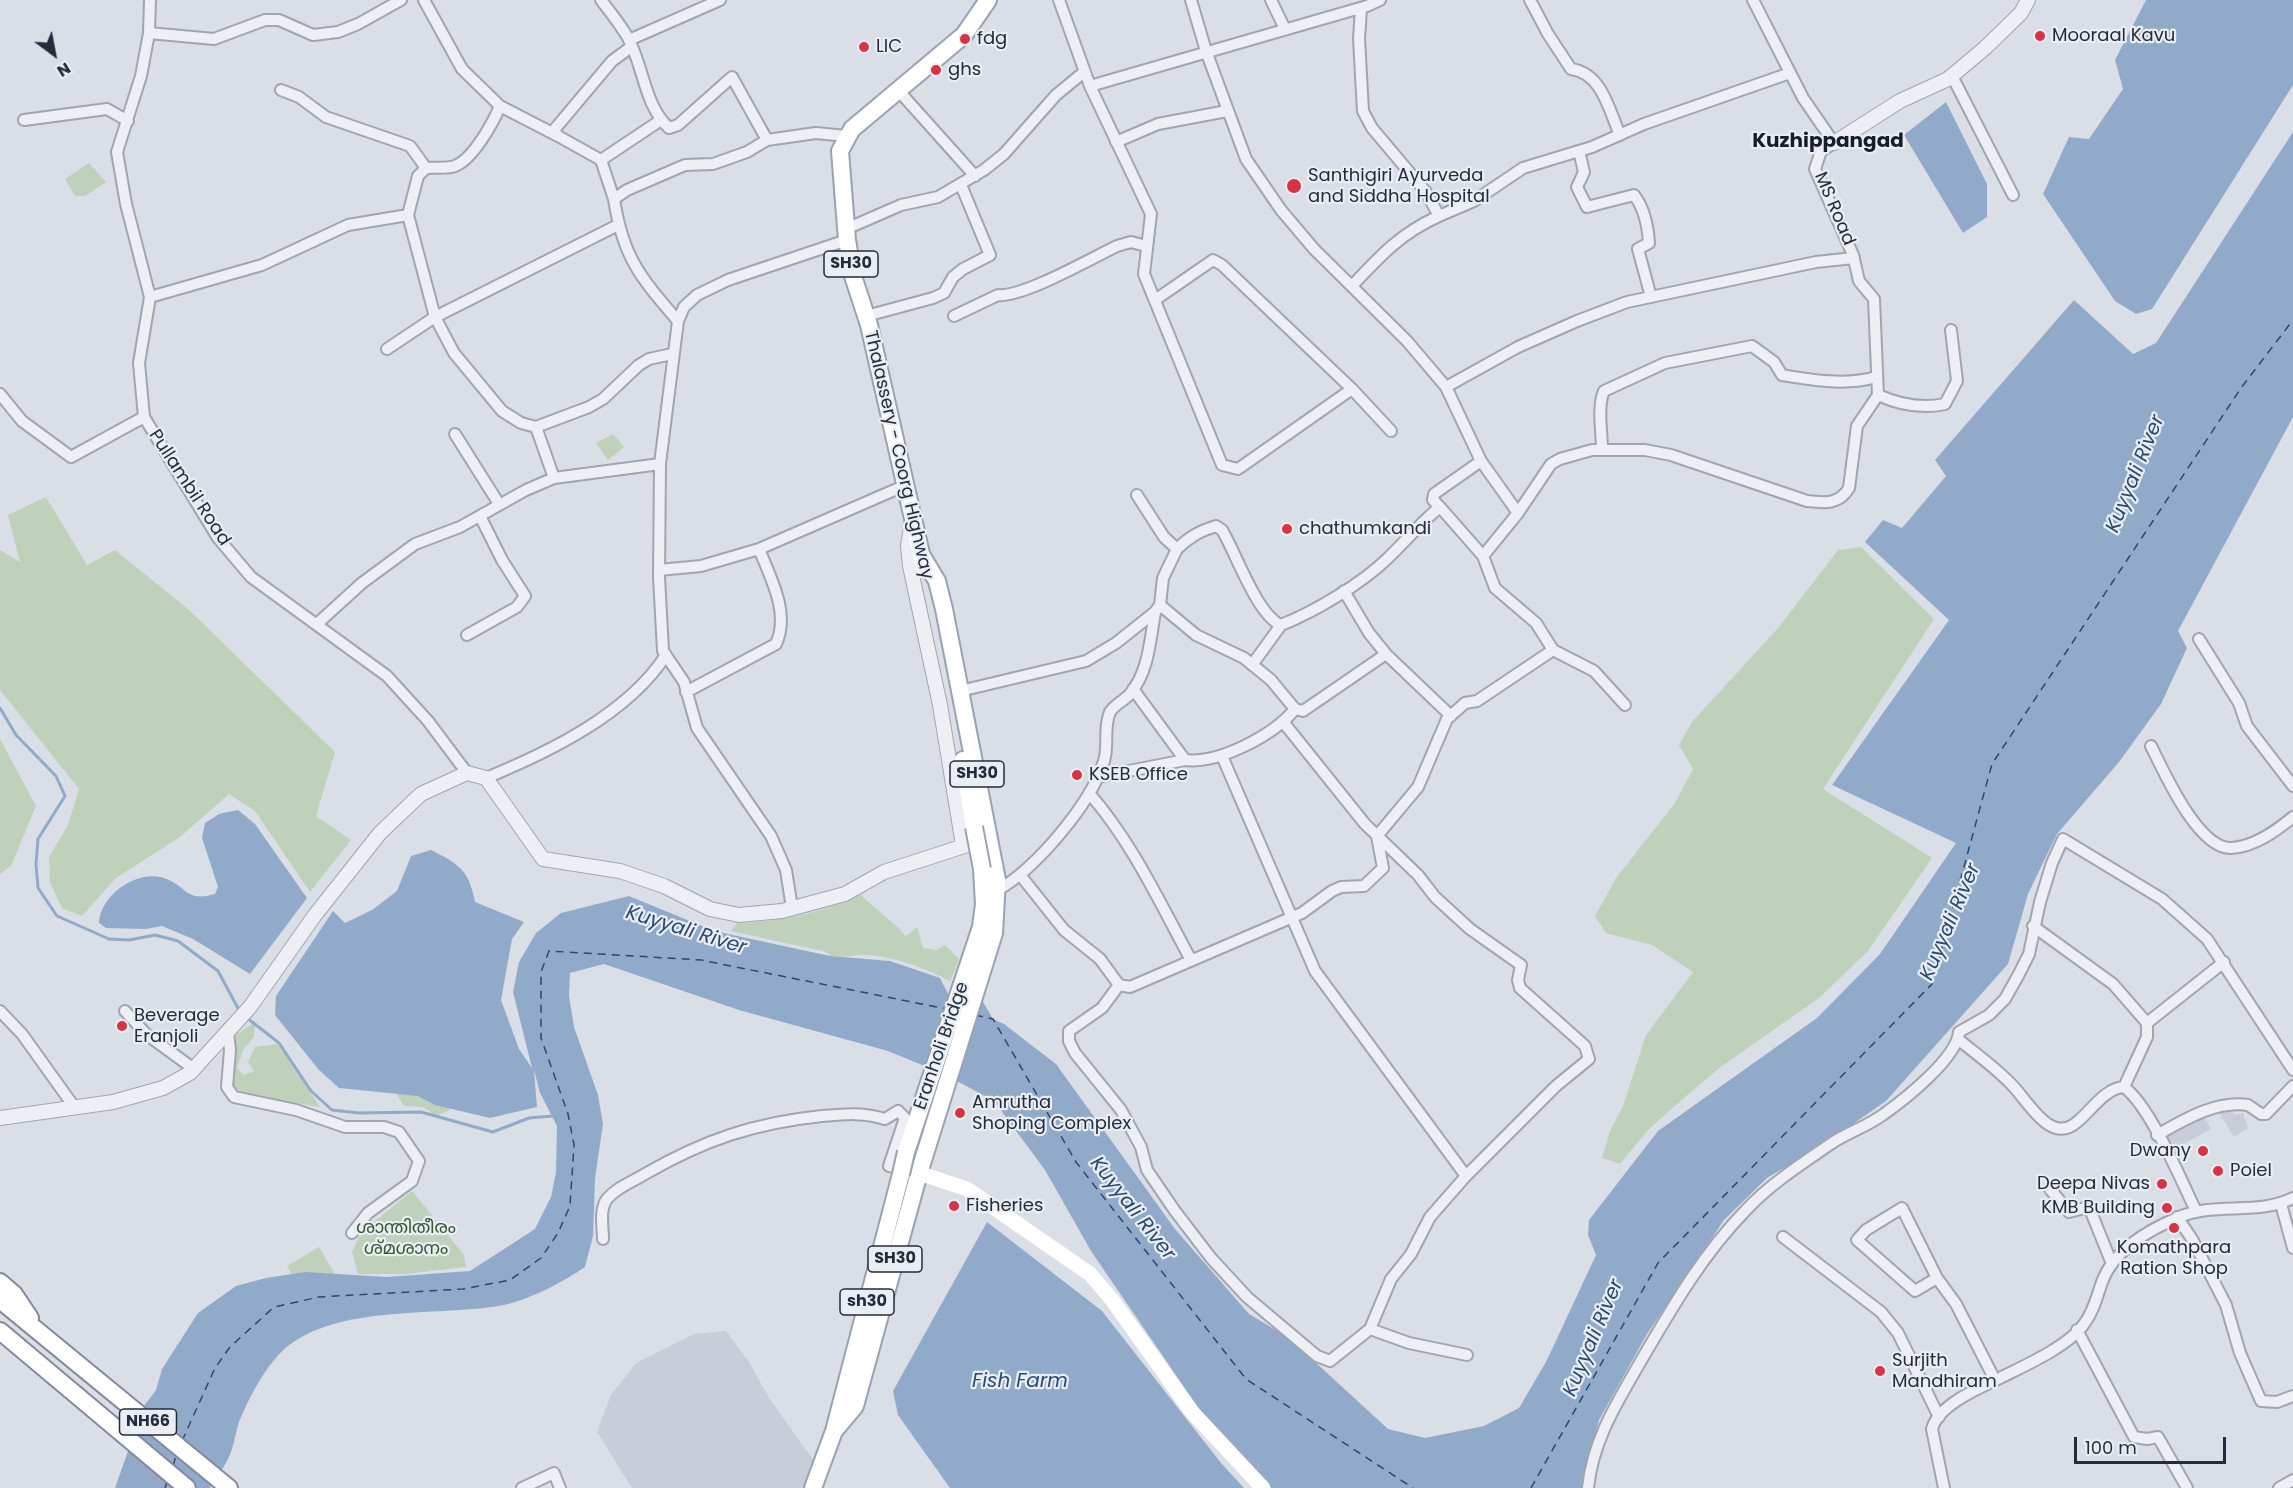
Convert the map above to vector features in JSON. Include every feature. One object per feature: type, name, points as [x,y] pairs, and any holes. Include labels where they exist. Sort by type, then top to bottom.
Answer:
[{"type":"main road","points":[[846,136],[964,35],[988,0]]},
{"type":"main road","name":"Thalassery - Coorg Highway","points":[[846,136],[840,151],[839,164],[846,235],[853,276],[866,316],[913,513],[954,708],[982,869],[984,904],[981,927],[968,970]]},
{"type":"main road","name":"SH30","points":[[813,1488],[834,1431],[855,1406],[919,1173],[994,933],[998,890],[991,838],[937,581],[922,556]]},
{"type":"main road","name":"Eranholi Bridge","points":[[834,1431],[906,1152],[968,970]]},
{"type":"main road","points":[[919,1173],[967,1189],[1090,1274],[1113,1301],[1192,1412],[1263,1488]]},
{"type":"main road","points":[[0,1282],[14,1294],[43,1336]]},
{"type":"main road","name":"NH66","points":[[0,1300],[229,1488]]},
{"type":"main road","name":"NH66","points":[[0,1331],[187,1488]]},
{"type":"street","name":"Pullambil Road","points":[[150,0],[149,33],[128,121],[117,152],[126,204],[150,297],[140,363],[144,417],[218,538],[252,577],[318,623],[387,676],[428,721],[467,772]]},
{"type":"street","points":[[149,33],[213,39],[265,20],[279,20],[313,36],[338,32],[358,24],[401,0]]},
{"type":"street","points":[[424,0],[462,69],[500,106],[601,160],[614,200],[624,245],[639,276],[678,321]]},
{"type":"street","points":[[601,0],[630,43],[661,120],[669,128],[678,125],[732,76],[767,140]]},
{"type":"street","points":[[558,136],[554,130],[630,43],[720,0]]},
{"type":"street","points":[[1059,0],[1090,86],[1151,214],[1144,274],[1222,465],[1238,469],[1352,389]]},
{"type":"street","points":[[1191,0],[1206,51],[1246,159],[1281,210],[1314,249],[1407,341],[1446,387],[1481,461],[1518,513]]},
{"type":"street","points":[[1271,0],[1285,29]]},
{"type":"street","points":[[1090,86],[1361,8],[1380,0]]},
{"type":"street","points":[[1530,0],[1548,34],[1571,69],[1589,74],[1596,81],[1620,135]]},
{"type":"street","name":"MS Road","points":[[1753,0],[1790,73],[1833,143],[1821,150],[1815,169],[1854,258],[1859,281],[1874,298],[1876,376]]},
{"type":"street","points":[[1833,143],[1900,101],[1952,75],[2000,34],[2021,13],[2028,0]]},
{"type":"street","points":[[1361,8],[1359,39],[1363,111],[1372,128],[1426,192],[1439,216]]},
{"type":"street","points":[[792,908],[781,855],[771,836],[697,728],[684,682],[663,651],[659,570],[660,464],[672,354],[678,321],[684,307],[698,295],[728,280],[846,235],[901,205],[938,197],[961,185],[1004,154],[1056,94],[1084,72]]},
{"type":"street","points":[[1352,286],[1390,246],[1412,228],[1474,201],[1523,168],[1579,151],[1644,124],[1790,73]]},
{"type":"street","points":[[1952,75],[2013,195]]},
{"type":"street","points":[[281,90],[299,97],[326,117],[410,146],[426,168]]},
{"type":"street","points":[[898,90],[975,176]]},
{"type":"street","points":[[500,106],[493,124],[465,159],[454,167],[426,168],[418,176],[408,215],[435,317],[454,353],[502,411],[521,423],[537,427],[590,407],[603,399],[639,365],[649,359],[672,354]]},
{"type":"street","points":[[24,120],[107,110],[128,121]]},
{"type":"street","points":[[1116,142],[1158,124],[1227,111]]},
{"type":"street","points":[[601,160],[661,120]]},
{"type":"street","points":[[614,200],[627,190],[677,168],[713,164],[747,152],[767,140],[816,133],[846,136]]},
{"type":"street","points":[[1579,151],[1584,172],[1577,187],[1587,207],[1634,195],[1639,201],[1648,230],[1648,243],[1638,249],[1651,297]]},
{"type":"street","points":[[866,316],[944,293],[953,278],[963,269],[990,255],[961,185]]},
{"type":"street","points":[[150,297],[262,265],[348,225],[408,215]]},
{"type":"street","points":[[387,349],[435,317],[618,225]]},
{"type":"street","points":[[954,316],[998,295],[1005,296],[1026,289],[1117,246],[1131,242],[1146,246]]},
{"type":"street","points":[[1446,387],[1518,347],[1627,302],[1816,262],[1854,258]]},
{"type":"street","points":[[1155,300],[1213,260],[1222,265],[1352,389],[1391,431]]},
{"type":"street","points":[[1878,395],[1898,404],[1935,406],[1945,404],[1957,381],[1951,330]]},
{"type":"street","points":[[1483,556],[1518,513],[1551,464],[1560,459],[1602,449],[1645,450],[1671,455],[1807,501],[1831,502],[1846,494],[1849,488],[1857,426],[1878,395],[1876,376],[1862,381],[1835,381],[1782,375],[1774,362],[1752,346],[1665,363],[1604,391],[1599,402],[1602,449]]},
{"type":"street","points":[[0,394],[22,421],[72,457],[144,417]]},
{"type":"street","points":[[537,427],[554,478]]},
{"type":"street","points":[[455,434],[499,504]]},
{"type":"street","points":[[1481,461],[1434,494],[1433,500],[1483,556],[1495,588],[1536,623],[1553,650],[1594,671],[1625,705]]},
{"type":"street","points":[[318,623],[362,583],[415,544],[460,527],[499,504],[554,478],[660,464]]},
{"type":"street","points":[[659,570],[702,566],[759,549],[906,485]]},
{"type":"street","points":[[1137,495],[1164,537],[1177,549]]},
{"type":"street","points":[[1252,665],[1281,625],[1344,591],[1386,560],[1421,522],[1440,507]]},
{"type":"street","points":[[913,513],[908,546],[910,566],[939,705],[963,845]]},
{"type":"street","points":[[467,635],[517,607],[525,596],[502,560],[480,516]]},
{"type":"street","points":[[998,890],[1021,876],[1080,807],[1098,777],[1108,746],[1107,726],[1111,710],[1133,689],[1144,671],[1163,578],[1177,549],[1188,537],[1216,526],[1222,530],[1260,603],[1269,617],[1281,625]]},
{"type":"street","points":[[686,692],[776,644],[782,631],[782,613],[759,549]]},
{"type":"street","points":[[1344,591],[1368,633],[1386,654],[1451,716]]},
{"type":"street","points":[[1157,609],[1196,635],[1244,658],[1271,680],[1295,709],[1303,711],[1386,654]]},
{"type":"street","points":[[960,691],[1086,661],[1116,643],[1157,609]]},
{"type":"street","points":[[2199,639],[2239,703],[2247,726],[2293,786]]},
{"type":"street","points":[[1377,836],[1418,787],[1437,738],[1451,716],[1465,703],[1477,701],[1553,650]]},
{"type":"street","points":[[486,778],[525,762],[609,713],[654,672],[666,655]]},
{"type":"street","points":[[1133,689],[1185,759]]},
{"type":"street","points":[[1098,777],[1185,759],[1195,761],[1222,756],[1284,723],[1295,709]]},
{"type":"street","points":[[1119,985],[1102,1008],[1069,1031],[1069,1041],[1075,1053],[1121,1110],[1141,1147],[1147,1170],[1174,1211],[1211,1258],[1247,1296],[1317,1356],[1330,1361],[1370,1329],[1390,1279],[1411,1254],[1430,1217],[1466,1176],[1556,1086],[1589,1059],[1585,1046],[1520,988],[1518,980],[1522,972],[1521,965],[1451,912],[1377,836],[1284,723]]},
{"type":"street","points":[[2151,746],[2188,814],[2211,842],[2230,848],[2248,844],[2266,837],[2293,817]]},
{"type":"street","points":[[1222,756],[1315,971],[1466,1176]]},
{"type":"street","points":[[0,1118],[113,1102],[163,1088],[194,1069],[250,1007],[315,915],[380,833],[421,794],[467,772],[486,778],[543,859],[620,871],[664,885],[710,909],[739,915],[792,908],[845,894],[884,872],[963,845],[991,838]]},
{"type":"street","points":[[1089,793],[1107,813],[1130,850],[1191,960]]},
{"type":"street","points":[[1021,876],[1064,930],[1100,959],[1119,985],[1130,987],[1292,917],[1341,887],[1364,886],[1383,868],[1377,836]]},
{"type":"street","points":[[1588,1488],[1590,1471],[1602,1433],[1614,1406],[1684,1285],[1746,1209],[1786,1176],[1833,1143],[1884,1114],[1945,1060],[1958,1040],[1959,1032],[1970,1023],[1989,1015],[2005,999],[2029,954],[2033,926],[2052,863],[2064,839],[2162,899],[2207,939],[2293,1070]]},
{"type":"street","points":[[1958,1040],[2012,1084],[2042,1121],[2057,1128],[2071,1127],[2111,1091],[2124,1087],[2148,1037],[2148,1023],[2113,984],[2033,926]]},
{"type":"street","points":[[2148,1023],[2170,1002],[2224,962]]},
{"type":"street","points":[[0,1011],[22,1034],[75,1108]]},
{"type":"street","points":[[125,1011],[146,1034],[194,1069]]},
{"type":"street","points":[[230,1031],[227,1087],[234,1097],[296,1110],[345,1127],[384,1127],[399,1132],[411,1146],[419,1161],[412,1181],[368,1213],[352,1233]]},
{"type":"street","points":[[2157,1135],[2196,1114],[2230,1105],[2248,1105],[2260,1114],[2266,1114],[2293,1086]]},
{"type":"street","points":[[2124,1087],[2140,1104],[2196,1211]]},
{"type":"street","points":[[603,1239],[602,1208],[608,1198],[622,1186],[685,1151],[748,1128],[802,1118],[864,1112],[885,1119],[898,1112],[905,1118],[888,1166],[919,1173]]},
{"type":"street","points":[[2050,1189],[2069,1212],[2089,1207],[2112,1264]]},
{"type":"street","points":[[1944,1488],[1932,1429],[1938,1417],[1956,1403],[2060,1345],[2084,1325],[2094,1306],[2103,1279],[2112,1264],[2118,1255],[2136,1240],[2177,1217],[2196,1211],[2281,1204],[2293,1198]]},
{"type":"street","points":[[2281,1204],[2293,1248]]},
{"type":"street","points":[[1936,1278],[1915,1291],[1857,1240],[1872,1226],[1902,1208],[1936,1278],[1956,1305],[1995,1380]]},
{"type":"street","points":[[2177,1217],[2192,1239],[2226,1305],[2240,1353],[2261,1401],[2277,1402],[2293,1396]]},
{"type":"street","points":[[1783,1237],[1881,1312],[1898,1333],[1938,1417]]},
{"type":"street","points":[[1370,1329],[1418,1346],[1467,1355]]},
{"type":"street","points":[[2078,1330],[2134,1437],[2147,1439],[2158,1437],[2187,1488]]},
{"type":"street","points":[[522,1488],[554,1473],[560,1488]]},
{"type":"street","points":[[2279,1488],[2293,1480]]},
{"type":"shaded area","points":[[2231,1107],[2234,1115],[2243,1113],[2248,1128],[2234,1137],[2218,1111]]},
{"type":"shaded area","points":[[2203,1114],[2211,1129],[2171,1151],[2162,1136]]},
{"type":"shaded area","points":[[726,1331],[749,1362],[769,1398],[814,1461],[806,1488],[632,1488],[597,1432],[611,1395],[636,1363],[694,1334]]},
{"type":"green space","points":[[89,163],[106,182],[85,196],[75,196],[65,179]]},
{"type":"green space","points":[[613,434],[624,447],[608,460],[596,443]]},
{"type":"green space","points":[[46,497],[87,565],[115,550],[188,609],[335,752],[316,816],[351,840],[310,892],[255,811],[229,794],[180,837],[116,878],[82,916],[62,908],[50,882],[49,857],[68,825],[79,789],[0,690],[0,550],[20,562],[8,515]]},
{"type":"green space","points":[[1861,547],[1934,619],[1823,789],[1932,858],[1868,951],[1819,998],[1722,1066],[1649,1129],[1620,1164],[1602,1158],[1610,1131],[1623,1106],[1646,1035],[1693,972],[1652,945],[1606,933],[1595,916],[1616,878],[1675,803],[1693,769],[1679,745],[1692,722],[1779,627],[1838,550]]},
{"type":"green space","points":[[0,739],[36,806],[11,866],[0,874]]},
{"type":"green space","points":[[861,895],[906,936],[917,927],[923,948],[936,950],[945,945],[959,959],[950,981],[930,971],[880,956],[830,956],[827,952],[731,931],[737,923],[769,921],[801,915]]},
{"type":"green space","points":[[255,1022],[254,1037],[243,1050],[237,1068],[244,1075],[254,1071],[248,1062],[255,1047],[278,1044],[320,1107],[252,1096],[220,1083],[231,1038]]},
{"type":"green space","points":[[387,1079],[437,1090],[450,1110],[436,1116],[423,1107],[404,1106]]},
{"type":"green space","name":"ശാന്തിതീരം ശ്മശാനം","points":[[412,1191],[464,1255],[466,1267],[406,1274],[358,1274],[352,1252],[359,1237]]},
{"type":"green space","points":[[319,1247],[335,1274],[292,1274],[287,1266]]},
{"type":"water","points":[[2146,0],[2293,0],[2293,85],[2152,309],[2136,314],[2115,301],[2043,194],[2069,137],[2089,139],[2123,89],[2115,60]]},
{"type":"water","points":[[1946,102],[1987,184],[1987,217],[1963,233],[1904,135]]},
{"type":"water","name":"Kuyyali River","points":[[2293,132],[2293,417],[2178,631],[2187,648],[2161,704],[2119,762],[2057,834],[2028,894],[2008,964],[1886,1101],[1827,1142],[1767,1178],[1724,1220],[1647,1334],[1599,1420],[1582,1488],[1271,1488],[1208,1422],[1091,1251],[1045,1170],[994,1101],[944,1074],[888,1051],[739,1010],[604,964],[570,973],[569,996],[574,1027],[598,1095],[603,1124],[595,1178],[593,1236],[585,1267],[525,1299],[504,1305],[382,1315],[322,1328],[296,1341],[275,1359],[265,1373],[242,1414],[229,1457],[210,1488],[115,1488],[144,1406],[156,1390],[162,1369],[198,1313],[236,1286],[266,1278],[305,1272],[387,1277],[470,1271],[535,1229],[551,1197],[556,1172],[557,1126],[540,1093],[534,1070],[537,1107],[490,1118],[435,1105],[418,1096],[339,1088],[319,1070],[275,1015],[276,996],[333,911],[345,923],[372,910],[397,891],[411,856],[431,850],[461,869],[470,882],[475,902],[524,922],[512,939],[501,1000],[519,1049],[532,1068],[513,992],[519,962],[536,933],[561,913],[629,896],[714,931],[830,956],[890,961],[940,978],[950,998],[983,1002],[993,1019],[1004,1024],[1056,1064],[1175,1229],[1249,1314],[1289,1338],[1388,1429],[1425,1438],[1484,1426],[1519,1408],[1546,1362],[1596,1255],[1588,1235],[1589,1220],[1658,1131],[1817,1018],[1880,954],[1956,843],[1832,785],[1949,620],[1865,542],[1883,520],[1902,528],[1946,476],[1935,460],[2074,300],[2133,354],[2156,343]]},
{"type":"water","points":[[238,810],[255,824],[307,898],[250,974],[193,939],[162,926],[146,929],[106,928],[99,923],[101,913],[113,894],[132,881],[143,877],[164,878],[191,895],[215,894],[218,887],[202,838],[205,823],[219,814]]},
{"type":"water","name":"Fish Farm","points":[[987,1222],[1102,1311],[1221,1463],[1244,1488],[950,1488],[898,1415],[893,1391]]},
{"type":"waterway","points":[[0,708],[16,735],[56,776],[65,796],[38,839],[36,864],[38,888],[57,916],[109,939],[129,940],[155,935],[178,941],[218,971],[240,1012]]},
{"type":"waterway","points":[[247,1018],[279,1043],[311,1091],[332,1110],[359,1113],[421,1112],[493,1132],[529,1118],[553,1116]]},
{"type":"ferry route","points":[[1531,1488],[1658,1263],[1932,984],[1992,764],[2241,388],[2293,320]]},
{"type":"ferry route","points":[[182,1441],[215,1368],[230,1347],[274,1307],[319,1297],[463,1289],[510,1280],[541,1258],[558,1233],[570,1206],[574,1145],[568,1114],[541,1038],[541,972],[549,951],[701,960],[947,1009]]},
{"type":"ferry route","points":[[975,1015],[993,1019],[1076,1162],[1246,1379],[1413,1488]]},
{"type":"ferry route","points":[[173,1466],[176,1456]]},
{"type":"ferry route","points":[[165,1488],[167,1482]]},
{"type":"place","name":"Mooraal Kavu","points":[[2040,36]]},
{"type":"place","name":"fdg","points":[[965,39]]},
{"type":"place","name":"LIC","points":[[864,47]]},
{"type":"place","name":"ghs","points":[[936,70]]},
{"type":"place","name":"Santhigiri Ayurveda and Siddha Hospital","points":[[1294,186]]},
{"type":"place","name":"chathumkandi","points":[[1287,529]]},
{"type":"place","name":"KSEB Office","points":[[1077,775]]},
{"type":"place","name":"Beverage Eranjoli","points":[[122,1026]]},
{"type":"place","name":"Amrutha Shoping Complex","points":[[960,1113]]},
{"type":"place","name":"Dwany","points":[[2203,1151]]},
{"type":"place","name":"Poiel","points":[[2218,1171]]},
{"type":"place","name":"Deepa Nivas","points":[[2162,1184]]},
{"type":"place","name":"Fisheries","points":[[954,1206]]},
{"type":"place","name":"KMB Building","points":[[2167,1208]]},
{"type":"place","name":"Komathpara Ration Shop","points":[[2174,1228]]},
{"type":"place","name":"Surjith Mandhiram","points":[[1880,1371]]},
{"type":"district","name":"Kuzhippangad","points":[[1828,142]]}]
